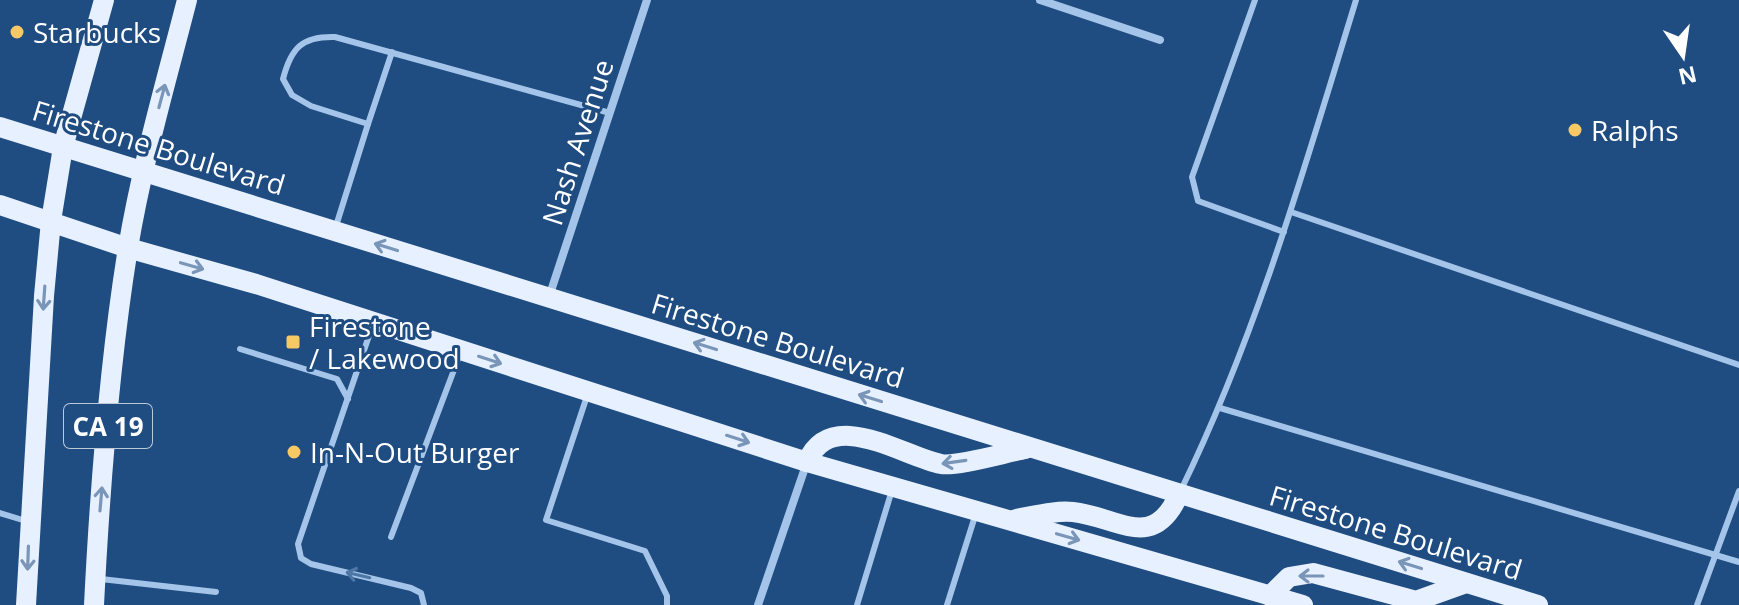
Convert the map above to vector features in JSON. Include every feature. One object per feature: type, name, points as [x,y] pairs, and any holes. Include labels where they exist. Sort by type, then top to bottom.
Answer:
[{"type":"main road","name":"CA 19","points":[[26,605],[51,221],[63,147],[104,0]]},
{"type":"main road","points":[[128,248],[143,172],[187,0]]},
{"type":"main road","name":"Firestone Boulevard","points":[[0,127],[1538,605]]},
{"type":"main road","points":[[0,205],[128,248],[256,284],[807,462],[1268,600],[1303,605]]},
{"type":"main road","name":"CA 19","points":[[94,605],[118,320],[128,248]]},
{"type":"main road","points":[[807,462],[812,450],[839,434],[871,439],[944,465],[1030,448]]},
{"type":"main road","points":[[1008,520],[1071,511],[1137,528],[1161,523],[1171,513],[1179,494]]},
{"type":"main road","points":[[1268,600],[1289,577],[1313,573],[1416,601],[1466,583]]},
{"type":"street","name":"Nash Avenue","points":[[549,298],[647,0]]},
{"type":"street","points":[[1040,0],[1160,40]]},
{"type":"street","points":[[758,605],[807,462]]},
{"type":"lane","points":[[1255,0],[1192,177],[1198,201],[1284,232]]},
{"type":"lane","points":[[1179,494],[1220,408],[1284,232],[1356,0]]},
{"type":"lane","points":[[368,124],[311,106],[292,95],[283,79],[287,61],[295,49],[320,37],[335,37],[610,113]]},
{"type":"lane","points":[[334,231],[392,52]]},
{"type":"lane","points":[[1291,212],[1739,365]]},
{"type":"lane","points":[[373,322],[298,544],[301,558],[311,564],[411,588],[421,593],[424,605]]},
{"type":"lane","points":[[240,349],[337,379],[348,399]]},
{"type":"lane","points":[[391,537],[461,351]]},
{"type":"lane","points":[[589,392],[546,520],[645,551],[667,596],[667,605]]},
{"type":"lane","points":[[1220,408],[1739,562]]},
{"type":"lane","points":[[857,605],[893,487]]},
{"type":"lane","points":[[1697,605],[1739,491]]},
{"type":"lane","points":[[947,605],[977,511]]},
{"type":"lane","points":[[0,513],[29,522]]},
{"type":"lane","points":[[95,578],[216,592]]},
{"type":"place","name":"Starbucks","points":[[17,32]]},
{"type":"place","name":"Ralphs","points":[[1575,130]]},
{"type":"place","name":"Firestone / Lakewood","points":[[293,342]]},
{"type":"place","name":"In-N-Out Burger","points":[[294,452]]}]
